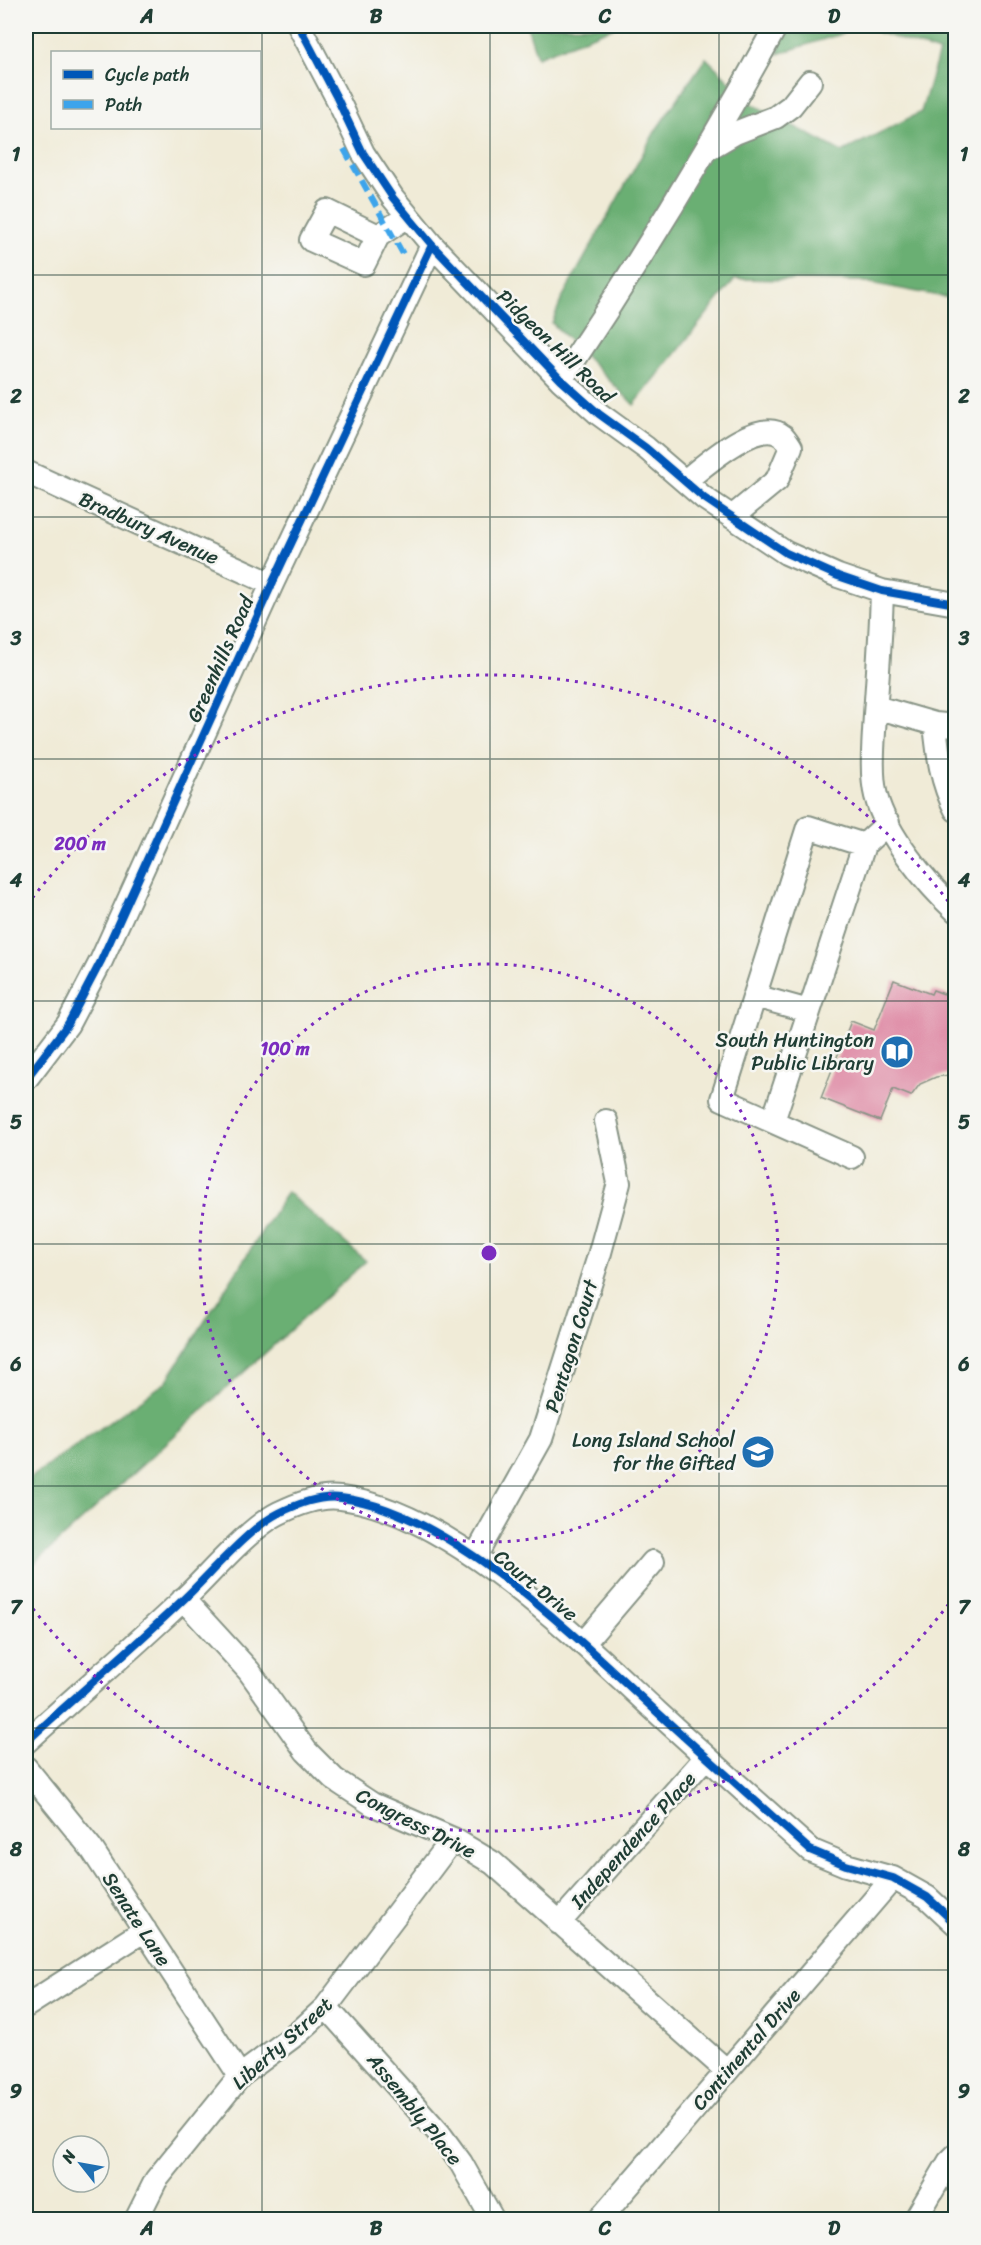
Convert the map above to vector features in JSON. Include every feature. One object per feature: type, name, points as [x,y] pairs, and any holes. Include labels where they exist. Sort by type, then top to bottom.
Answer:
[{"type":"street","name":"Pidgeon Hill Road","points":[[299,26],[363,153],[393,198],[432,245],[561,380],[599,414],[646,448],[732,517],[786,553],[838,576],[882,591],[956,604]]},
{"type":"street","points":[[561,380],[622,289],[702,153],[735,102],[776,26]]},
{"type":"street","points":[[702,153],[735,133],[776,117],[791,106],[810,82]]},
{"type":"street","points":[[378,236],[408,216]]},
{"type":"street","name":"Greenhills Road","points":[[26,1079],[68,1024],[101,961],[272,584],[432,245]]},
{"type":"street","points":[[685,481],[739,440],[766,431],[782,435],[791,447],[777,480],[732,517]]},
{"type":"street","name":"Bradbury Avenue","points":[[26,471],[272,584]]},
{"type":"street","points":[[882,591],[873,750],[875,796],[893,836],[918,869],[956,911]]},
{"type":"street","points":[[876,707],[945,725],[949,796],[956,810]]},
{"type":"street","points":[[773,1121],[864,845],[888,823]]},
{"type":"street","points":[[852,1157],[722,1099],[808,827],[864,845]]},
{"type":"street","points":[[755,996],[809,1011]]},
{"type":"street","name":"Pentagon Court","points":[[475,1557],[542,1439],[599,1256],[619,1183],[606,1121]]},
{"type":"street","name":"Court Drive","points":[[26,1742],[253,1532],[276,1514],[307,1502],[339,1497],[379,1506],[425,1527],[475,1557],[519,1590],[583,1644],[810,1850],[846,1865],[893,1878],[927,1896],[956,1924]]},
{"type":"street","points":[[583,1644],[653,1562]]},
{"type":"street","name":"Congress Drive","points":[[183,1599],[249,1671],[306,1752],[334,1779],[372,1804],[453,1839],[493,1863],[727,2072]]},
{"type":"street","name":"Independence Place","points":[[559,1923],[706,1757]]},
{"type":"street","name":"Senate Lane","points":[[26,1768],[92,1848],[240,2076]]},
{"type":"street","name":"Liberty Street","points":[[136,2220],[156,2180],[240,2076],[300,2032],[326,2007],[453,1839]]},
{"type":"street","name":"Continental Drive","points":[[599,2220],[893,1878]]},
{"type":"street","points":[[26,2006],[145,1930]]},
{"type":"street","name":"Assembly Place","points":[[326,2007],[439,2133],[461,2163],[493,2220]]},
{"type":"street","points":[[926,2215],[956,2155]]},
{"type":"green space","points":[[527,26],[617,26],[537,57]]},
{"type":"green space","points":[[782,26],[955,26],[955,299],[860,281],[735,279],[634,405],[552,323],[562,298],[656,130],[706,58],[754,105],[842,152],[921,112],[939,52],[862,27],[778,54]]},
{"type":"green space","points":[[287,1192],[366,1261],[26,1571],[26,1481],[166,1382]]},
{"type":"building","name":"South Huntington Public Library","points":[[894,980],[931,994],[933,990],[955,998],[952,1004],[956,1006],[956,1074],[936,1077],[920,1084],[911,1096],[893,1089],[880,1121],[821,1098],[851,1021],[874,1030]]},
{"type":"marked path","points":[[344,149],[403,254]]},
{"type":"cycle path","points":[[299,26],[363,153],[393,198],[432,245],[561,380],[599,414],[646,448],[704,498],[786,553],[838,576],[882,591],[956,604]]},
{"type":"cycle path","points":[[26,1079],[68,1024],[101,961],[272,584],[432,245]]},
{"type":"cycle path","points":[[26,1742],[166,1616],[256,1529],[279,1513],[301,1504],[317,1499],[341,1498],[383,1508],[425,1527],[468,1552],[510,1582],[551,1616],[810,1850],[846,1865],[893,1878],[927,1897],[956,1924]]},
{"type":"place","name":"South Huntington Public Library","points":[[897,1052]]},
{"type":"place","name":"Long Island School for the Gifted","points":[[758,1452]]}]
